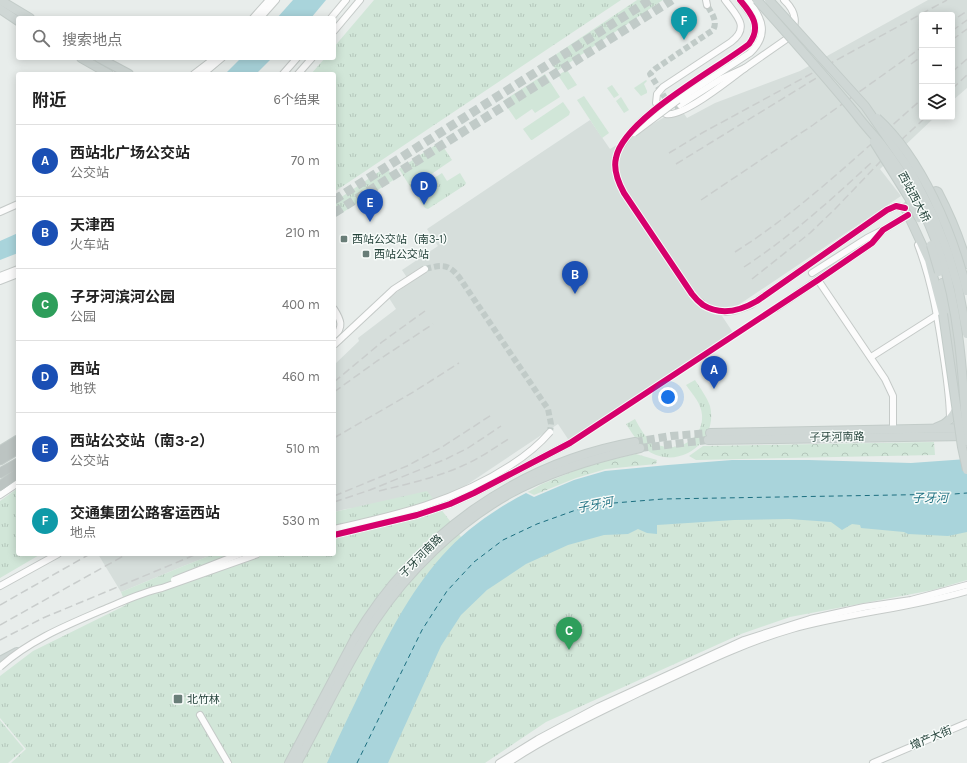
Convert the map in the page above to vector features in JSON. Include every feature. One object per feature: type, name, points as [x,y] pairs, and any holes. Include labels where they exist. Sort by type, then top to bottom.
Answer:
[{"type":"highway","points":[[0,451],[16,441]]},
{"type":"highway","points":[[0,460],[16,450]]},
{"type":"highway","points":[[0,473],[16,463]]},
{"type":"highway","points":[[3,484],[16,474]]},
{"type":"main road","points":[[0,0],[27,16]]},
{"type":"main road","name":"西站西大桥","points":[[757,0],[806,55],[882,145],[916,198],[940,254],[955,318],[961,364],[966,434]]},
{"type":"main road","name":"西站西大桥","points":[[768,0],[865,106],[911,172],[933,215],[953,268],[967,334]]},
{"type":"main road","points":[[0,9],[16,20]]},
{"type":"main road","points":[[84,60],[106,72]]},
{"type":"main road","points":[[103,60],[125,72]]},
{"type":"main road","points":[[865,106],[893,135],[906,152],[927,186],[951,239],[967,291]]},
{"type":"main road","points":[[859,118],[918,215],[934,253],[951,322],[959,400],[966,434]]},
{"type":"main road","points":[[967,264],[956,230],[938,192],[936,191],[906,212],[929,260],[940,314],[967,470]]},
{"type":"main road","points":[[931,429],[942,426],[950,419],[956,411],[959,400]]},
{"type":"main road","name":"子牙河南路","points":[[950,432],[709,437],[893,429],[931,429],[966,434]]},
{"type":"main road","name":"子牙河南路","points":[[289,763],[366,620],[393,583],[428,546],[488,500],[506,488],[536,472],[602,449],[638,445],[553,474],[521,488],[475,516],[441,545],[404,583],[374,622],[356,652],[298,763]]},
{"type":"main road","points":[[0,661],[24,648]]},
{"type":"street","points":[[255,16],[269,0]]},
{"type":"street","points":[[262,16],[276,0]]},
{"type":"street","points":[[333,16],[346,0]]},
{"type":"street","points":[[336,29],[360,0]]},
{"type":"street","points":[[725,0],[740,22],[742,29],[740,34],[731,42],[663,87],[657,94],[656,103],[662,112],[671,115],[680,112],[724,85],[745,68],[784,42],[792,33],[796,22],[791,7],[784,0]]},
{"type":"street","points":[[740,0],[750,13],[755,24],[755,33],[749,44],[649,114],[632,131],[621,146],[646,124],[678,100],[750,53],[755,48],[760,38],[762,26],[758,13],[748,0]]},
{"type":"street","points":[[197,72],[212,60]]},
{"type":"street","points":[[205,72],[220,60]]},
{"type":"street","points":[[285,72],[295,60]]},
{"type":"street","points":[[300,72],[310,60]]},
{"type":"street","points":[[680,105],[721,79],[745,68]]},
{"type":"street","points":[[0,212],[16,205]]},
{"type":"street","points":[[726,312],[746,308],[757,302],[887,210],[896,206],[906,212],[883,230],[872,243],[776,308]]},
{"type":"street","points":[[812,273],[866,238],[883,230]]},
{"type":"street","points":[[336,343],[394,289],[406,280],[426,269]]},
{"type":"street","points":[[0,276],[16,270]]},
{"type":"street","points":[[0,280],[16,275]]},
{"type":"street","points":[[818,280],[885,379],[892,396],[893,429]]},
{"type":"street","points":[[336,312],[340,319],[340,327],[336,334]]},
{"type":"street","points":[[871,357],[940,314],[948,391],[950,432]]},
{"type":"street","points":[[336,529],[420,508],[471,488],[525,456],[539,445],[550,432]]},
{"type":"street","points":[[0,446],[16,437]]},
{"type":"street","points":[[336,535],[384,524],[430,511],[462,499],[570,443]]},
{"type":"street","points":[[0,495],[16,484]]},
{"type":"street","points":[[0,586],[54,556]]},
{"type":"street","points":[[0,667],[24,648],[66,626],[212,564],[234,556]]},
{"type":"street","points":[[148,591],[168,586],[252,556]]},
{"type":"street","points":[[499,763],[585,713],[744,640],[810,619],[911,600],[967,585]]},
{"type":"street","points":[[508,763],[568,727],[690,669],[743,646],[770,636],[846,616],[912,605],[967,591]]},
{"type":"street","points":[[200,715],[228,763]]},
{"type":"street","name":"增产大街","points":[[874,763],[967,723]]},
{"type":"shaded area","points":[[928,0],[967,0],[967,88],[955,98],[955,12],[919,12],[919,120],[932,120],[880,169],[901,196],[722,316],[736,337],[572,445],[558,424],[459,490],[433,500],[346,509],[336,512],[336,363],[359,341],[358,338],[396,309],[389,298],[410,282],[402,270],[438,246],[427,229],[590,120],[610,149],[680,108],[687,118],[715,103],[800,71]]},
{"type":"shaded area","points":[[99,556],[209,556],[181,567],[121,592]]},
{"type":"green space","points":[[374,0],[621,0],[336,191],[336,72],[313,72],[323,60],[336,60],[336,45]]},
{"type":"green space","points":[[637,0],[663,0],[557,71],[549,59]]},
{"type":"green space","points":[[567,70],[577,85],[568,90],[558,75]]},
{"type":"green space","points":[[545,74],[560,97],[535,113],[532,109],[516,120],[503,101]]},
{"type":"green space","points":[[646,80],[647,81],[644,84],[647,93],[641,96],[634,88]]},
{"type":"green space","points":[[612,85],[619,95],[614,98],[607,88]]},
{"type":"green space","points":[[584,96],[609,133],[602,138],[577,100]]},
{"type":"green space","points":[[621,97],[629,110],[624,113],[616,101]]},
{"type":"green space","points":[[563,102],[570,112],[569,115],[531,140],[523,129]]},
{"type":"green space","points":[[440,142],[452,160],[411,188],[399,169]]},
{"type":"green space","points":[[386,167],[395,179],[336,217],[336,201]]},
{"type":"green space","points":[[442,173],[447,181],[460,173],[466,183],[428,209],[425,208],[415,194],[415,190]]},
{"type":"green space","points":[[695,380],[710,406],[711,418],[709,429],[704,438],[697,447],[688,453],[678,456],[667,457],[651,453],[639,442],[626,424],[635,419],[649,440],[664,447],[680,446],[688,442],[699,431],[701,424],[702,415],[700,407],[686,385]]},
{"type":"green space","points":[[934,442],[935,455],[696,460],[689,456],[703,446]]},
{"type":"green space","points":[[636,454],[657,460],[656,464],[606,469],[576,478],[534,495],[528,492],[542,484],[591,464]]},
{"type":"green space","points":[[16,489],[16,556],[38,556],[0,578],[0,501]]},
{"type":"green space","name":"北竹林","points":[[427,491],[465,543],[333,763],[11,763],[26,749],[0,718],[0,676],[33,651],[126,605],[121,592],[209,556],[336,556],[336,512]]},
{"type":"green space","points":[[699,509],[967,523],[967,580],[933,590],[790,617],[741,634],[546,722],[485,763],[379,763],[444,626],[533,551]]},
{"type":"green space","points":[[0,720],[24,749],[8,763],[0,763]]},
{"type":"water","points":[[293,0],[326,0],[313,16],[279,16]]},
{"type":"water","points":[[239,60],[270,60],[258,72],[227,72]]},
{"type":"water","points":[[16,234],[16,254],[0,260],[0,241]]},
{"type":"water","name":"子牙河","points":[[967,459],[967,532],[948,536],[908,534],[904,532],[861,528],[860,525],[852,524],[842,530],[831,522],[789,519],[734,520],[657,525],[657,534],[647,533],[638,529],[628,534],[604,535],[568,545],[526,564],[487,590],[461,615],[441,646],[388,763],[327,763],[382,648],[409,600],[430,570],[460,537],[492,513],[526,493],[534,497],[574,480],[605,471],[732,460],[809,460],[911,463]]},
{"type":"ferry route","points":[[357,763],[422,630],[447,591],[474,562],[503,540],[537,524],[576,510],[614,503],[663,499],[967,493]]},
{"type":"tunnel","points":[[336,199],[650,0]]},
{"type":"tunnel","points":[[336,212],[672,0]]},
{"type":"tunnel","points":[[680,105],[674,107],[669,104],[650,74],[655,69],[713,30],[715,21],[707,5]]},
{"type":"tunnel","points":[[621,146],[615,164],[617,175],[624,193],[692,294],[712,308],[726,312]]},
{"type":"tunnel","points":[[425,269],[444,266],[451,269],[459,277],[548,409],[551,424],[550,432]]},
{"type":"tunnel","points":[[570,443],[776,308]]},
{"type":"tunnel","points":[[635,442],[671,436],[710,433]]},
{"type":"tunnel","points":[[640,448],[708,440]]},
{"type":"railway","points":[[669,153],[702,133],[947,0]]},
{"type":"railway","points":[[958,17],[967,11]]},
{"type":"railway","points":[[955,29],[967,20]]},
{"type":"railway","points":[[955,38],[967,29]]},
{"type":"railway","points":[[701,200],[813,125],[921,48]]},
{"type":"railway","points":[[911,64],[919,58]]},
{"type":"railway","points":[[955,69],[967,59]]},
{"type":"railway","points":[[955,86],[967,75]]},
{"type":"railway","points":[[676,164],[818,77]]},
{"type":"railway","points":[[735,252],[808,199],[919,102]]},
{"type":"railway","points":[[752,279],[810,233],[900,141],[923,120]]},
{"type":"railway","points":[[744,267],[778,243],[826,204],[872,162]]},
{"type":"railway","points":[[336,380],[382,342],[425,311]]},
{"type":"railway","points":[[336,391],[433,324]]},
{"type":"railway","points":[[336,437],[415,391],[459,363]]},
{"type":"railway","points":[[336,495],[407,466],[442,447],[493,414]]},
{"type":"railway","points":[[336,501],[370,490],[446,459],[468,448],[501,426]]},
{"type":"railway","points":[[379,491],[452,470],[474,460],[510,438]]},
{"type":"railway","points":[[0,605],[86,556]]},
{"type":"railway","points":[[0,625],[123,556]]},
{"type":"railway","points":[[0,640],[43,618],[192,556]]},
{"type":"cycle path","points":[[740,0],[754,21],[755,32],[749,44],[653,111],[635,127],[622,143],[615,162],[617,176],[624,193],[693,295],[703,305],[710,308],[724,311],[737,310],[757,301],[887,210],[896,206],[905,208]]},
{"type":"cycle path","points":[[336,535],[417,515],[450,504],[570,443],[818,280],[872,243],[883,230],[908,215]]},
{"type":"place","name":"交通集团公路客运西站","points":[[684,40]]},
{"type":"place","name":"西站","points":[[424,205]]},
{"type":"place","name":"西站公交站（南3-2）","points":[[370,222]]},
{"type":"place","name":"西站公交站（南3-1）","points":[[344,239]]},
{"type":"place","name":"西站公交站","points":[[366,254]]},
{"type":"place","name":"天津西","points":[[575,294]]},
{"type":"place","name":"西站北广场公交站","points":[[714,389]]},
{"type":"place","name":"子牙河滨河公园","points":[[569,650]]},
{"type":"place","name":"北竹林","points":[[178,699]]}]
